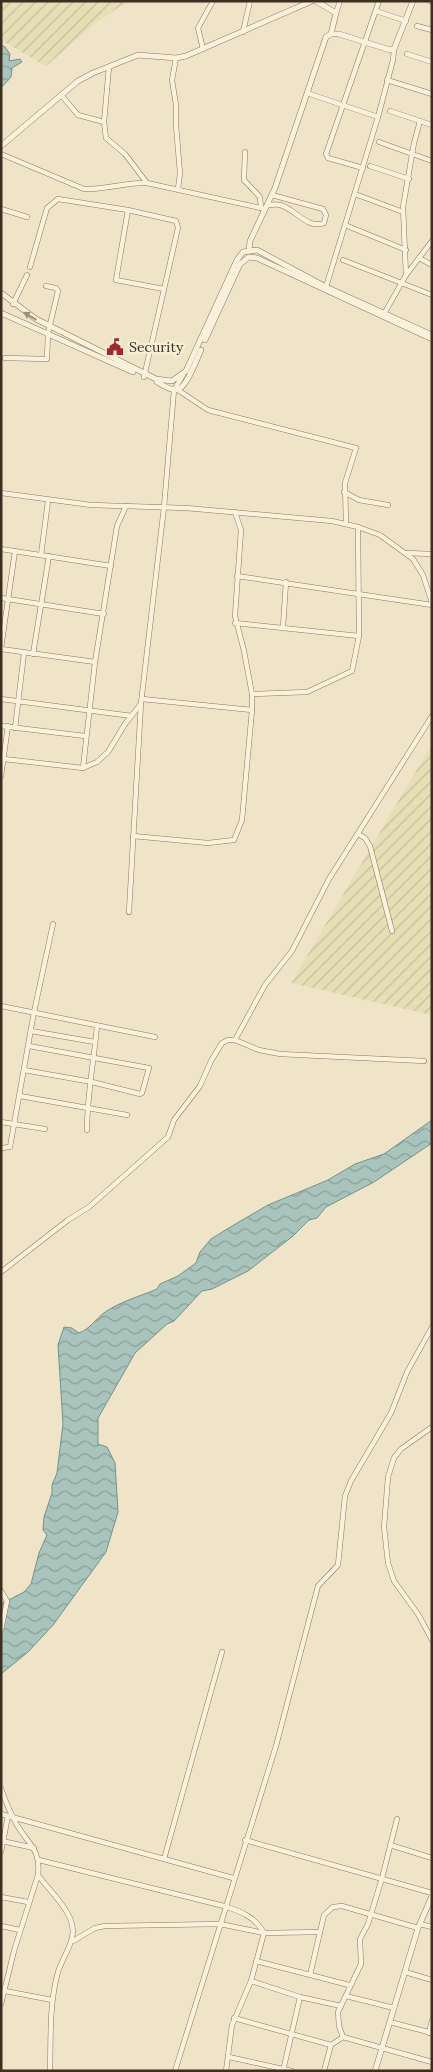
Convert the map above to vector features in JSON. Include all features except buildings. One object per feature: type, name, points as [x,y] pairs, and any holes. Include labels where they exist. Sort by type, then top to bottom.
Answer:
[{"type":"street","points":[[203,49],[198,28],[213,1]]},
{"type":"street","points":[[243,32],[250,1]]},
{"type":"street","points":[[1,146],[78,82],[109,66],[138,55],[176,58],[203,49],[312,1]]},
{"type":"street","points":[[129,912],[142,702],[176,390],[240,264],[249,256],[252,237],[264,208],[272,195],[325,40],[331,34],[340,1]]},
{"type":"street","points":[[363,168],[326,156],[379,1]]},
{"type":"street","points":[[326,287],[378,117],[394,49],[413,1]]},
{"type":"street","points":[[319,2],[336,13]]},
{"type":"street","points":[[376,11],[406,21]]},
{"type":"street","points":[[417,26],[432,30]]},
{"type":"street","points":[[331,34],[339,34],[390,50],[394,49]]},
{"type":"street","points":[[407,54],[432,62]]},
{"type":"street","points":[[176,58],[172,80],[176,105],[178,189]]},
{"type":"street","points":[[109,66],[104,122],[106,138],[125,154],[147,183]]},
{"type":"street","points":[[387,80],[432,94]]},
{"type":"street","points":[[307,93],[343,107],[378,117]]},
{"type":"street","points":[[61,95],[78,114],[104,122]]},
{"type":"street","points":[[390,111],[432,125]]},
{"type":"street","points":[[406,274],[403,212],[412,154],[420,121]]},
{"type":"street","points":[[380,142],[432,161]]},
{"type":"street","points":[[245,152],[244,180],[260,198],[264,208]]},
{"type":"street","points":[[1,154],[84,189],[98,190],[128,183],[147,183],[264,208],[280,205],[303,220],[319,224],[324,223],[326,213],[324,209],[272,195]]},
{"type":"street","points":[[370,166],[408,179]]},
{"type":"street","points":[[355,194],[403,212]]},
{"type":"street","points":[[30,267],[46,208],[53,201],[64,199],[174,220],[178,224],[144,375]]},
{"type":"street","points":[[1,208],[28,217]]},
{"type":"street","points":[[128,210],[116,280],[164,289]]},
{"type":"street","points":[[345,224],[406,250]]},
{"type":"street","points":[[252,237],[254,244],[262,253]]},
{"type":"street","points":[[384,314],[406,274],[432,241]]},
{"type":"street","points":[[176,390],[185,384],[237,260],[242,253],[249,250],[262,253],[432,340]]},
{"type":"street","points":[[249,256],[432,335]]},
{"type":"street","points":[[419,258],[432,265]]},
{"type":"street","points":[[343,260],[432,296]]},
{"type":"street","points":[[13,304],[27,275]]},
{"type":"street","points":[[5,358],[46,360],[48,333],[58,289],[46,286]]},
{"type":"street","points":[[1,293],[13,304],[50,327],[100,354],[176,390],[208,410],[356,448],[346,475],[344,492],[346,524]]},
{"type":"street","points":[[1,313],[100,354]]},
{"type":"street","points":[[144,375],[168,382],[183,375]]},
{"type":"street","points":[[344,492],[359,500],[388,505]]},
{"type":"street","points":[[1,493],[48,501],[235,512],[346,524],[358,527],[380,535],[406,553],[420,569],[432,604],[237,576]]},
{"type":"street","points":[[41,555],[48,501]]},
{"type":"street","points":[[83,768],[85,736],[117,526],[126,506]]},
{"type":"street","points":[[133,836],[208,843],[234,840],[242,820],[252,694],[244,651],[235,623],[241,530],[235,512]]},
{"type":"street","points":[[252,694],[307,692],[350,672],[353,668],[359,636],[358,527]]},
{"type":"street","points":[[1,549],[111,566]]},
{"type":"street","points":[[15,551],[1,648],[24,653],[96,662]]},
{"type":"street","points":[[406,553],[432,554]]},
{"type":"street","points":[[33,654],[49,556]]},
{"type":"street","points":[[283,627],[286,582]]},
{"type":"street","points":[[1,598],[104,614]]},
{"type":"street","points":[[235,623],[359,636]]},
{"type":"street","points":[[16,728],[24,653]]},
{"type":"street","points":[[1,699],[132,716]]},
{"type":"street","points":[[142,702],[252,710]]},
{"type":"street","points":[[4,759],[83,768],[97,762],[108,752],[142,702]]},
{"type":"street","points":[[235,1040],[266,985],[292,951],[317,898],[432,716]]},
{"type":"street","points":[[1,726],[85,736]]},
{"type":"street","points":[[1,776],[8,726]]},
{"type":"street","points":[[358,834],[365,838],[370,846],[392,932]]},
{"type":"street","points":[[1,1148],[10,1147],[34,1012],[53,924]]},
{"type":"street","points":[[1,1006],[155,1037]]},
{"type":"street","points":[[87,1130],[87,1106],[92,1082],[97,1026]]},
{"type":"street","points":[[31,1031],[95,1042]]},
{"type":"street","points":[[1,1272],[68,1220],[89,1207],[168,1137],[174,1120],[200,1086],[211,1061],[222,1043],[228,1040],[235,1040],[259,1050],[280,1054],[424,1061]]},
{"type":"street","points":[[24,1070],[92,1082],[141,1094],[149,1068],[29,1046]]},
{"type":"street","points":[[20,1096],[127,1114]]},
{"type":"street","points":[[1,1122],[45,1129]]},
{"type":"street","points":[[175,2071],[224,1906],[276,1746],[318,1586],[338,1565],[345,1496],[351,1481],[391,1412],[407,1372],[432,1327]]},
{"type":"street","points":[[432,1428],[401,1449],[390,1469],[384,1526],[388,1563],[394,1581],[418,1614],[432,1640]]},
{"type":"street","points":[[1,1591],[7,1601],[1,1630]]},
{"type":"street","points":[[164,1859],[222,1652]]},
{"type":"street","points":[[1,1788],[11,1817],[34,1848],[40,1860],[38,1875],[28,1902],[1,2004]]},
{"type":"street","points":[[1,1814],[233,1878]]},
{"type":"street","points":[[1,1852],[2,1841],[11,1817]]},
{"type":"street","points":[[343,2037],[338,2018],[340,2006],[362,1960],[359,1945],[382,1878],[397,1819]]},
{"type":"street","points":[[245,1840],[382,1878],[432,1896],[419,1926],[376,2071]]},
{"type":"street","points":[[2,1841],[34,1848]]},
{"type":"street","points":[[390,1845],[432,1858]]},
{"type":"street","points":[[40,1860],[224,1906],[253,1918],[264,1933]]},
{"type":"street","points":[[38,1875],[70,1918],[73,1941]]},
{"type":"street","points":[[1,1897],[28,1902]]},
{"type":"street","points":[[310,1975],[324,1915],[333,1907],[342,1906],[419,1926],[432,1927]]},
{"type":"street","points":[[50,2071],[52,2000],[65,1952],[73,1941],[95,1928],[105,1926],[220,1924],[264,1933],[320,1932]]},
{"type":"street","points":[[1,1926],[20,1930]]},
{"type":"street","points":[[226,2071],[230,2034],[234,2018],[251,1981],[264,1933]]},
{"type":"street","points":[[256,1961],[350,1985]]},
{"type":"street","points":[[405,1972],[432,1980]]},
{"type":"street","points":[[1,1981],[7,1982]]},
{"type":"street","points":[[251,1981],[300,1997],[340,2006]]},
{"type":"street","points":[[5,1991],[52,2000]]},
{"type":"street","points":[[346,1996],[394,2008]]},
{"type":"street","points":[[284,2070],[300,1997]]},
{"type":"street","points":[[234,2018],[291,2032],[331,2045]]},
{"type":"street","points":[[390,2022],[430,2033],[432,2020]]},
{"type":"street","points":[[324,2071],[331,2045],[343,2037],[432,2062]]},
{"type":"street","points":[[229,2057],[292,2071]]},
{"type":"shaded area","points":[[1,1],[134,1],[119,7],[92,26],[46,66],[1,40]]},
{"type":"shaded area","points":[[432,744],[432,1015],[291,983]]},
{"type":"water","points":[[1,45],[10,54],[9,61],[20,59],[22,62],[12,68],[11,77],[1,88]]},
{"type":"water","points":[[432,1120],[432,1143],[374,1182],[326,1207],[317,1218],[309,1220],[293,1236],[248,1271],[212,1289],[202,1291],[174,1321],[167,1324],[135,1353],[98,1418],[98,1444],[107,1447],[115,1463],[118,1512],[106,1552],[53,1625],[28,1652],[1,1674],[1,1604],[24,1592],[31,1584],[39,1553],[47,1535],[43,1530],[44,1517],[57,1473],[63,1424],[58,1345],[64,1327],[72,1328],[79,1333],[84,1331],[110,1309],[157,1289],[160,1284],[178,1276],[196,1263],[200,1252],[211,1239],[232,1226],[268,1205],[328,1180],[355,1164],[384,1154]]},
{"type":"place","name":"Security","points":[[115,347]]}]
